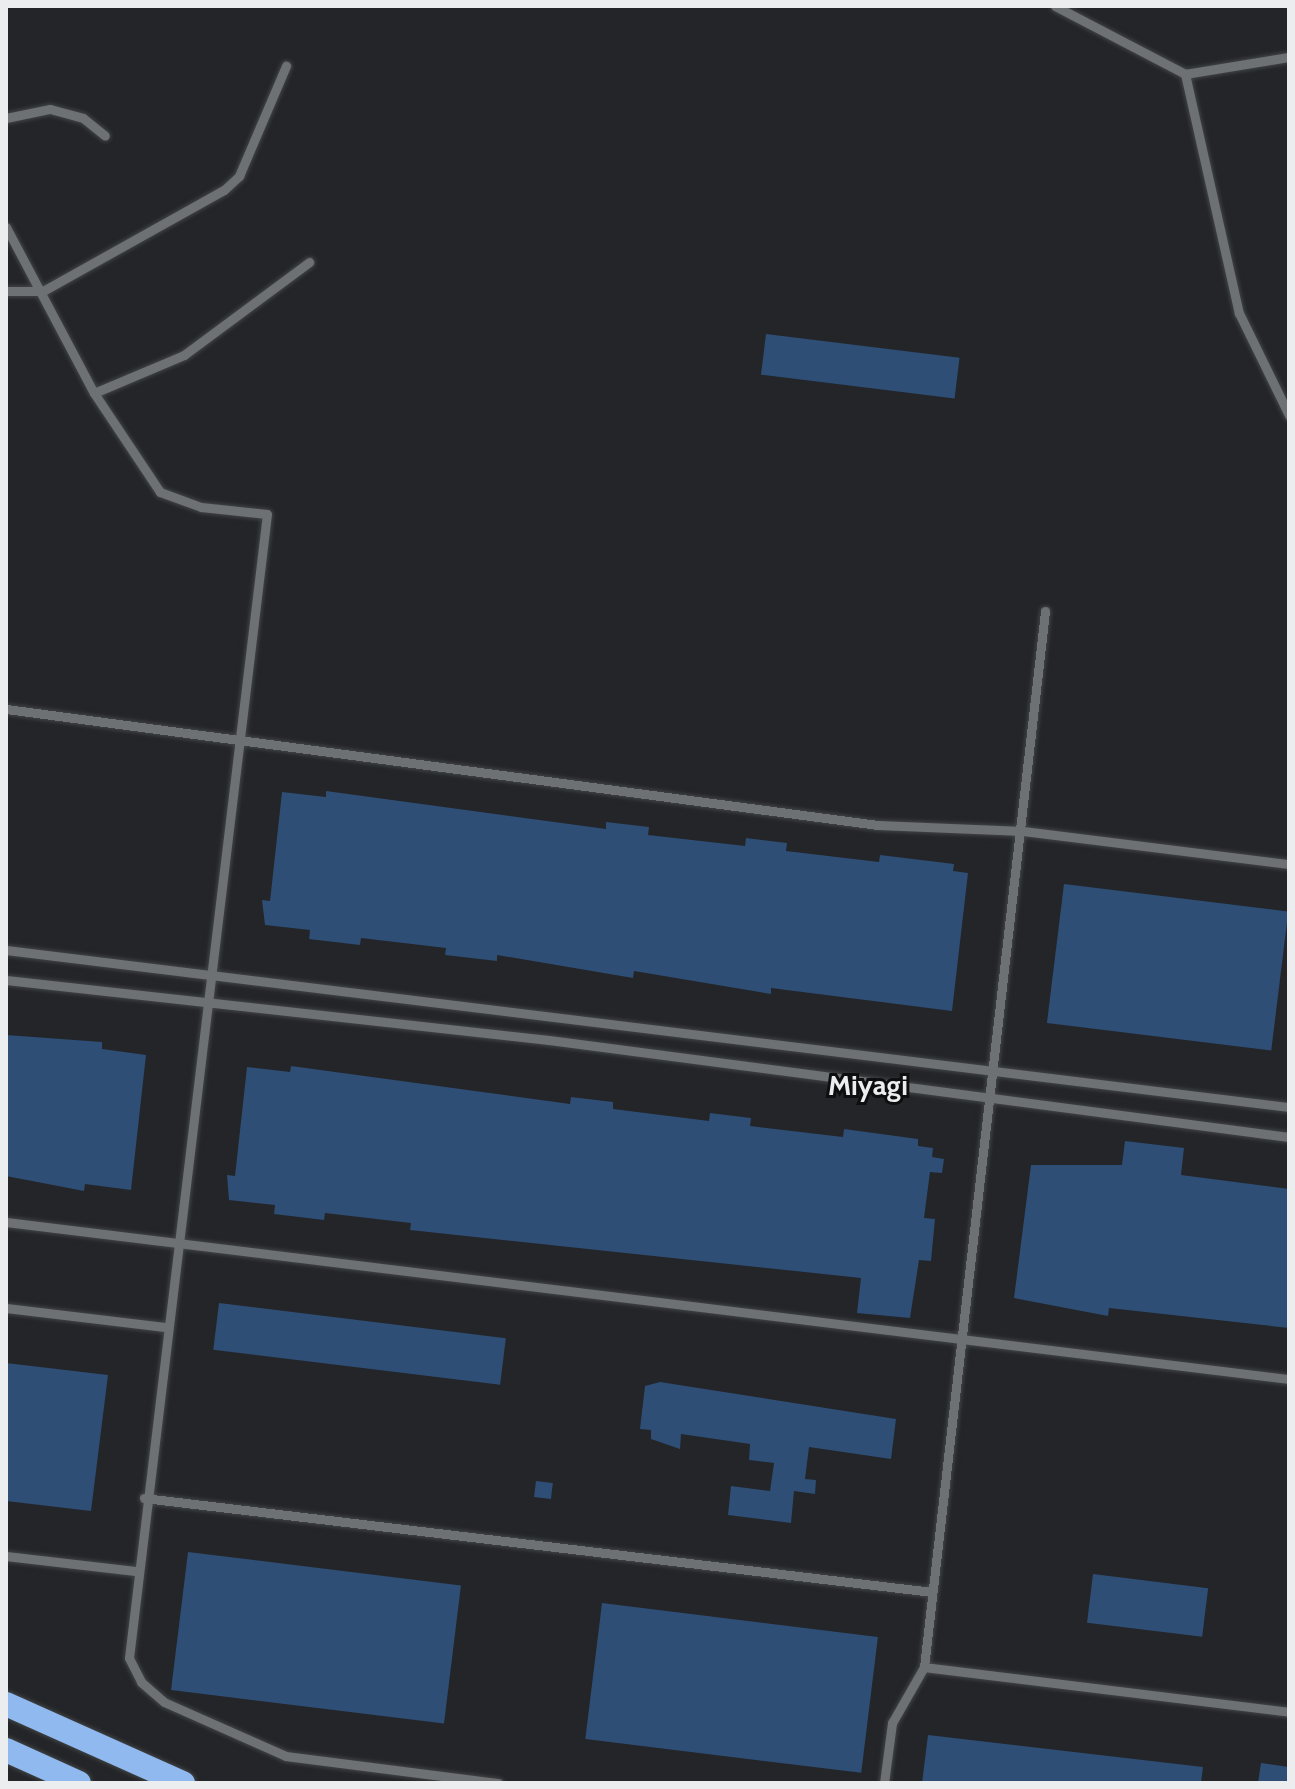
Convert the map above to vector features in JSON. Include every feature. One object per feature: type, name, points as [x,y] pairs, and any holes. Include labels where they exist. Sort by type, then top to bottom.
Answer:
[{"type":"highway","points":[[6,1704],[183,1783]]},
{"type":"highway","points":[[6,1750],[79,1783]]},
{"type":"lane","points":[[1055,6],[1185,74],[1289,57]]},
{"type":"lane","points":[[6,291],[43,291],[224,190],[239,176],[286,66]]},
{"type":"lane","points":[[1185,74],[1239,313],[1289,415]]},
{"type":"lane","points":[[6,118],[50,109],[83,118],[105,136]]},
{"type":"lane","points":[[6,227],[43,291],[94,393],[160,492],[201,507],[267,514],[203,1004],[135,1571],[129,1658],[141,1682],[164,1702],[286,1756],[498,1783]]},
{"type":"lane","points":[[94,393],[184,355],[309,262]]},
{"type":"lane","points":[[884,1783],[892,1723],[924,1667],[960,1338],[1023,831],[1045,611]]},
{"type":"lane","points":[[6,709],[237,736],[878,825],[1023,831],[1289,864]]},
{"type":"lane","points":[[6,950],[1289,1107]]},
{"type":"lane","points":[[6,980],[549,1040],[990,1101],[1289,1137]]},
{"type":"lane","points":[[6,1222],[1289,1379]]},
{"type":"lane","points":[[6,1308],[165,1327]]},
{"type":"lane","points":[[144,1498],[932,1592]]},
{"type":"lane","points":[[6,1556],[135,1571]]},
{"type":"lane","points":[[924,1667],[1289,1712]]},
{"type":"building","points":[[766,334],[960,358],[955,398],[761,375]]},
{"type":"building","points":[[326,791],[606,829],[606,822],[649,827],[648,835],[745,846],[746,838],[787,843],[786,851],[879,862],[880,855],[954,864],[953,871],[968,873],[952,1011],[771,988],[771,994],[634,971],[633,978],[497,955],[497,961],[445,955],[446,948],[361,938],[360,945],[309,939],[310,930],[265,925],[262,900],[270,901],[282,792],[326,797]]},
{"type":"building","points":[[1064,884],[1288,912],[1271,1050],[1047,1023]]},
{"type":"building","points":[[6,1035],[102,1042],[102,1049],[146,1055],[131,1190],[85,1184],[84,1191],[6,1176]]},
{"type":"building","points":[[291,1066],[570,1104],[571,1097],[613,1102],[613,1109],[709,1121],[710,1113],[751,1118],[750,1126],[843,1137],[844,1129],[918,1139],[918,1146],[933,1148],[932,1157],[944,1159],[942,1173],[930,1172],[924,1218],[935,1219],[931,1261],[919,1260],[910,1318],[857,1313],[861,1278],[410,1230],[411,1223],[325,1213],[324,1220],[274,1214],[275,1205],[229,1200],[227,1175],[235,1176],[247,1067],[290,1072]]},
{"type":"building","points":[[1125,1141],[1184,1148],[1181,1175],[1289,1189],[1289,1328],[1109,1308],[1108,1316],[1014,1298],[1031,1165],[1122,1165]]},
{"type":"building","points":[[219,1303],[506,1338],[500,1385],[213,1350]]},
{"type":"building","points":[[6,1363],[108,1375],[91,1511],[6,1501]]},
{"type":"building","points":[[660,1382],[896,1419],[891,1459],[809,1447],[805,1479],[816,1480],[815,1494],[794,1491],[791,1523],[728,1515],[731,1486],[770,1491],[774,1463],[749,1460],[750,1444],[681,1434],[680,1449],[651,1439],[651,1430],[640,1429],[645,1386]]},
{"type":"building","points":[[536,1481],[553,1483],[551,1499],[534,1497]]},
{"type":"building","points":[[188,1552],[461,1586],[444,1723],[171,1690]]},
{"type":"building","points":[[1093,1574],[1208,1588],[1202,1637],[1087,1623]]},
{"type":"building","points":[[602,1603],[878,1637],[861,1773],[585,1739]]},
{"type":"building","points":[[928,1735],[1203,1767],[1201,1783],[922,1783]]},
{"type":"building","points":[[1261,1763],[1289,1767],[1289,1783],[1258,1783]]},
{"type":"district","name":"Miyagi","points":[[868,1085]]}]
